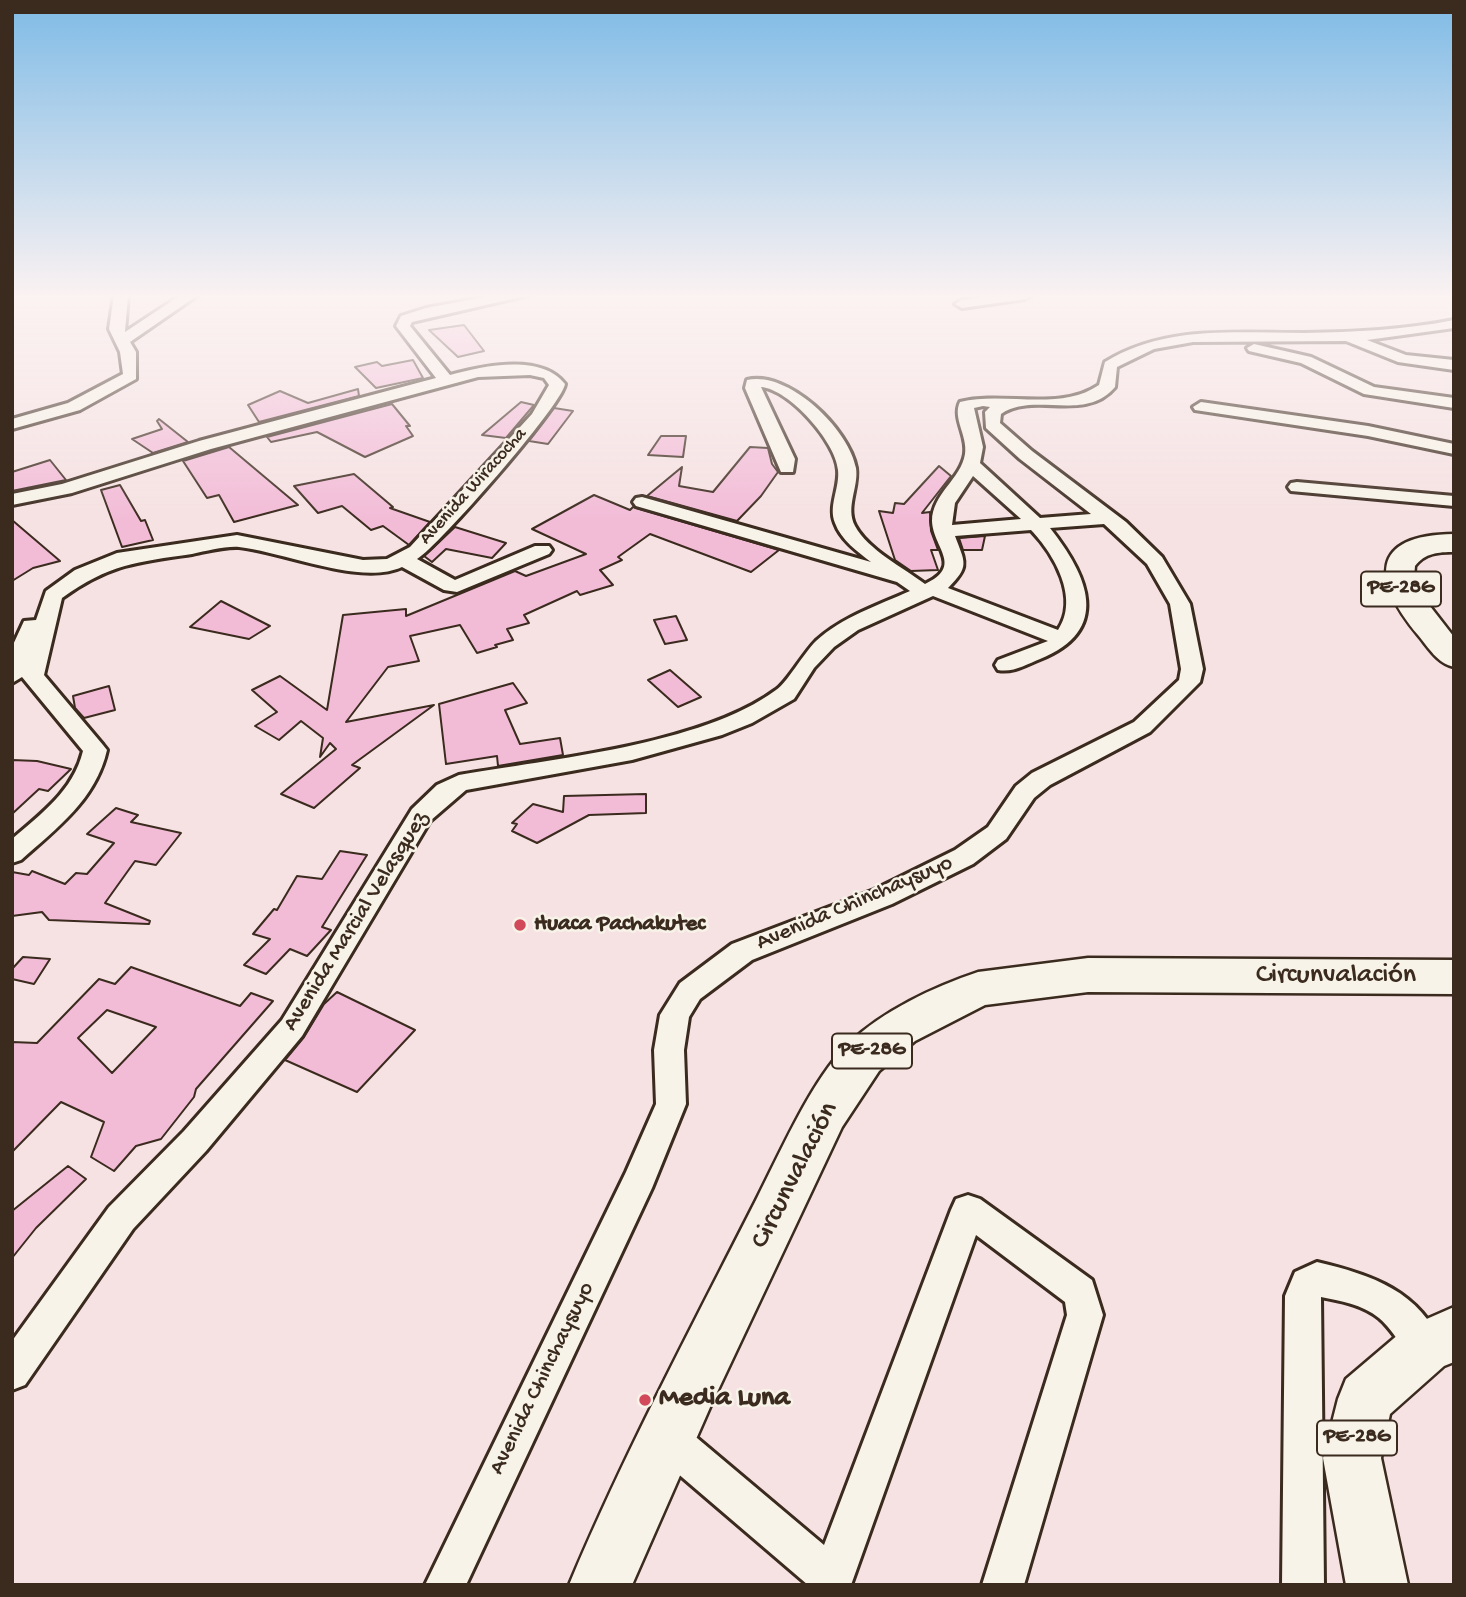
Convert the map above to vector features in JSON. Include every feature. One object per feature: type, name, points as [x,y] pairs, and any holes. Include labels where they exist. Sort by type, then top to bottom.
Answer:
[{"type":"highway","name":"PE-28G","points":[[1454,543],[1426,545],[1414,550],[1404,558],[1397,569],[1402,593],[1454,657]]},
{"type":"highway","name":"Circunvalación","points":[[600,1585],[691,1385],[825,1113],[863,1058],[900,1028],[978,989],[1088,975],[1454,977]]},
{"type":"highway","name":"PE-28G","points":[[1377,1585],[1352,1458],[1366,1399],[1439,1340]]},
{"type":"street","points":[[12,424],[47,417],[101,397],[131,376],[130,370]]},
{"type":"street","points":[[437,370],[445,380]]},
{"type":"street","name":"Avenida Wiracocha","points":[[12,500],[66,489],[205,445],[477,372],[530,370],[549,375],[557,384],[556,391],[538,417],[417,551],[403,559],[390,565],[363,566],[237,541],[117,559],[82,574],[53,595],[35,615],[12,676]]},
{"type":"street","points":[[1108,518],[943,531],[942,509],[971,465],[974,449],[966,405],[983,401],[1002,404],[1065,402],[1094,398],[1107,387],[1109,370]]},
{"type":"street","points":[[1326,370],[1370,391],[1454,403]]},
{"type":"street","points":[[787,468],[786,458],[753,388],[753,383],[761,380],[774,382],[798,397],[846,461],[849,481],[841,500],[848,532],[922,587]]},
{"type":"street","name":"Avenida Chinchaysuyo","points":[[445,1585],[640,1178],[671,1104],[669,1050],[675,1015],[690,991],[742,952],[883,897],[964,857],[997,833],[1025,792],[1041,779],[1142,727],[1189,682],[1192,669],[1180,604],[1155,561],[1108,518],[1026,455],[992,424],[993,412],[1002,404]]},
{"type":"street","points":[[1201,407],[1368,431],[1454,449]]},
{"type":"street","points":[[971,465],[1038,523],[1073,580],[1076,613],[1062,639],[1056,645],[1006,665]]},
{"type":"street","points":[[1297,486],[1454,501]]},
{"type":"street","points":[[642,502],[922,587],[1062,639]]},
{"type":"street","name":"Avenida Marcial Velasquez","points":[[12,1372],[121,1218],[195,1141],[292,1028],[421,815],[446,791],[478,778],[632,752],[724,726],[786,694],[806,664],[851,626],[953,572],[956,561],[943,531]]},
{"type":"street","points":[[403,559],[451,586],[457,586],[542,550]]},
{"type":"street","points":[[12,854],[82,787],[93,768],[95,750],[33,677],[53,595]]},
{"type":"street","points":[[683,1452],[832,1582],[968,1210],[1080,1292],[1085,1304],[1085,1315],[1003,1585]]},
{"type":"street","points":[[1303,1585],[1303,1296],[1307,1284],[1317,1279],[1376,1294],[1439,1340]]},
{"type":"building","points":[[358,370],[418,370],[423,378],[376,388]]},
{"type":"building","points":[[358,389],[359,396],[259,422],[248,405],[280,391],[308,403]]},
{"type":"building","points":[[521,402],[534,405],[506,438],[482,435]]},
{"type":"building","points":[[392,404],[410,426],[406,426],[413,436],[365,457],[317,432],[271,442],[267,437]]},
{"type":"building","points":[[554,408],[573,411],[548,444],[529,441]]},
{"type":"building","points":[[159,419],[188,442],[153,453],[132,439],[162,429],[157,421]]},
{"type":"building","points":[[661,436],[686,436],[683,457],[648,455]]},
{"type":"building","points":[[229,447],[298,505],[234,522],[219,495],[207,498],[183,461]]},
{"type":"building","points":[[750,447],[768,448],[772,464],[778,472],[761,496],[737,521],[647,496],[682,467],[679,486],[713,492]]},
{"type":"building","points":[[50,460],[66,480],[12,491],[12,472]]},
{"type":"building","points":[[939,466],[951,476],[922,513],[930,512],[931,531],[938,550],[931,550],[938,570],[911,571],[895,560],[879,511],[893,513],[895,503],[904,504]]},
{"type":"building","points":[[354,474],[393,507],[390,508],[430,522],[409,545],[383,526],[371,530],[342,506],[318,513],[294,486]]},
{"type":"building","points":[[120,485],[141,521],[145,520],[153,540],[122,547],[101,490]]},
{"type":"building","points":[[594,495],[630,510],[633,507],[779,550],[751,572],[650,534],[618,557],[622,560],[600,570],[613,585],[580,595],[577,591],[524,615],[529,623],[507,629],[513,640],[495,645],[497,647],[477,653],[460,625],[410,636],[419,661],[388,667],[346,722],[434,705],[352,765],[360,768],[314,808],[281,794],[336,749],[330,743],[320,757],[323,738],[301,721],[279,740],[255,726],[277,712],[252,690],[280,676],[327,710],[343,615],[406,609],[406,616],[515,571],[526,576],[586,554],[532,529]]},
{"type":"building","points":[[12,520],[60,561],[33,568],[12,581]]},
{"type":"building","points":[[455,527],[506,543],[492,558],[446,549],[432,562],[424,556]]},
{"type":"building","points":[[985,536],[982,550],[963,550],[959,538]]},
{"type":"building","points":[[221,601],[270,626],[249,639],[190,627]]},
{"type":"building","points":[[676,616],[687,640],[665,644],[654,620]]},
{"type":"building","points":[[670,670],[701,697],[678,707],[648,680]]},
{"type":"building","points":[[513,683],[527,703],[505,710],[520,744],[560,738],[563,755],[498,766],[497,756],[446,764],[439,704]]},
{"type":"building","points":[[109,686],[115,710],[84,718],[75,708],[73,696]]},
{"type":"building","points":[[12,760],[37,761],[71,769],[48,791],[39,789],[12,814]]},
{"type":"building","points":[[646,794],[646,813],[589,815],[537,843],[512,831],[517,824],[512,823],[533,804],[563,812],[564,796]]},
{"type":"building","points":[[116,808],[138,815],[131,822],[181,833],[156,865],[135,861],[105,903],[150,921],[149,924],[49,920],[42,912],[12,916],[12,872],[29,875],[32,871],[65,884],[76,873],[87,874],[114,843],[87,834]]},
{"type":"building","points":[[340,851],[367,855],[322,927],[331,930],[307,956],[290,949],[266,974],[244,965],[270,939],[253,934],[274,909],[277,910],[297,876],[322,879]]},
{"type":"building","points":[[23,957],[50,959],[34,984],[12,979],[12,969]]},
{"type":"building","points":[[131,967],[240,1006],[251,993],[273,1001],[196,1089],[194,1097],[161,1139],[136,1146],[114,1171],[91,1157],[104,1122],[61,1102],[12,1152],[12,1042],[37,1043],[99,979],[115,984]],"holes":[[[107,1010],[156,1027],[112,1073],[78,1038]]]},
{"type":"building","points":[[337,992],[415,1030],[357,1092],[285,1060],[304,1037],[324,1004]]},
{"type":"building","points":[[68,1166],[86,1179],[36,1228],[12,1258],[12,1211]]},
{"type":"place","name":"Huaca Pachakutec","points":[[520,925]]},
{"type":"place","name":"Media Luna","points":[[645,1400]]}]
